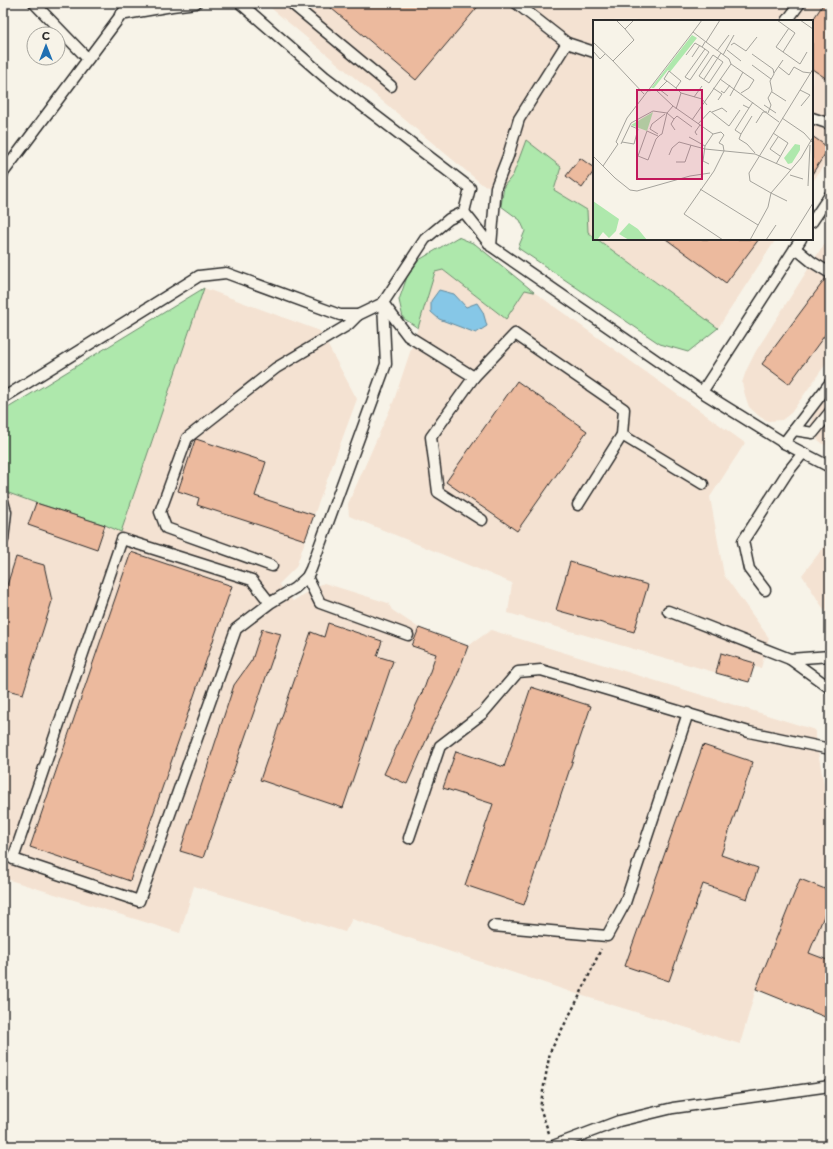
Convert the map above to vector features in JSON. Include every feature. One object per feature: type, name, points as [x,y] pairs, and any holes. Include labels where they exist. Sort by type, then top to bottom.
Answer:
[{"type":"lane","points":[[34,3],[88,59]]},
{"type":"lane","points":[[3,173],[130,3]]},
{"type":"lane","points":[[120,15],[196,3]]},
{"type":"lane","points":[[240,3],[325,77],[470,188],[464,212]]},
{"type":"lane","points":[[291,3],[391,86]]},
{"type":"lane","points":[[516,3],[566,43],[593,52]]},
{"type":"lane","points":[[788,20],[800,3]]},
{"type":"lane","points":[[491,246],[496,187],[508,156],[519,119],[566,43]]},
{"type":"lane","points":[[813,118],[830,124]]},
{"type":"lane","points":[[813,220],[830,195]]},
{"type":"lane","points":[[464,212],[491,246],[702,392],[784,443],[830,468]]},
{"type":"lane","points":[[272,566],[166,528],[160,512],[187,438],[276,368],[348,325],[358,315],[383,303],[425,238],[449,219],[464,212]]},
{"type":"lane","points":[[702,392],[800,240]]},
{"type":"lane","points":[[795,248],[812,262],[830,273]]},
{"type":"lane","points":[[3,398],[199,276],[226,273],[340,315],[358,315]]},
{"type":"lane","points":[[383,303],[408,336],[474,377]]},
{"type":"lane","points":[[270,603],[252,580],[122,539],[13,858],[139,901],[236,629],[270,603],[295,588],[307,577],[312,569],[386,364],[383,303]]},
{"type":"lane","points":[[482,520],[438,492],[431,437],[474,377],[515,334],[624,408],[622,435],[578,505]]},
{"type":"lane","points":[[784,443],[830,383]]},
{"type":"lane","points":[[794,430],[813,433],[830,412]]},
{"type":"lane","points":[[622,435],[703,484]]},
{"type":"lane","points":[[765,590],[749,569],[743,541],[787,473],[804,453]]},
{"type":"lane","points":[[3,501],[6,512],[3,540]]},
{"type":"lane","points":[[307,577],[320,602],[408,635]]},
{"type":"lane","points":[[668,611],[790,659],[830,688]]},
{"type":"lane","points":[[790,659],[830,656]]},
{"type":"lane","points":[[409,838],[440,746],[483,713],[518,672],[541,670],[749,732],[830,749]]},
{"type":"lane","points":[[493,926],[607,936],[624,903],[688,713]]},
{"type":"lane","points":[[554,1146],[619,1121],[673,1108],[830,1086]]},
{"type":"path","points":[[554,1146],[540,1108],[550,1052],[580,995],[607,936]]},
{"type":"shaded area","points":[[265,3],[830,3],[830,155],[813,181],[813,20],[593,20],[593,236],[588,233],[587,210],[554,190],[561,167],[526,141],[516,171],[504,186],[496,187],[483,185]]},
{"type":"shaded area","points":[[830,237],[830,358],[791,413],[782,420],[768,421],[760,417],[749,407],[742,383],[746,371],[756,351]]},
{"type":"shaded area","points":[[598,240],[775,240],[718,328]]},
{"type":"shaded area","points":[[443,270],[506,319],[525,290],[534,292],[745,443],[710,497],[724,575],[769,638],[761,668],[754,667],[749,682],[508,613],[512,583],[349,516],[348,504],[394,400],[435,272]]},
{"type":"shaded area","points":[[204,288],[320,331],[357,399],[296,567],[279,584],[293,601],[324,583],[388,603],[392,610],[419,628],[468,646],[491,630],[815,730],[828,806],[830,803],[830,1019],[756,989],[740,1044],[580,995],[352,919],[345,932],[194,886],[180,933],[3,878],[3,491],[121,531]]},
{"type":"shaded area","points":[[830,394],[830,449],[814,437],[810,426],[814,412]]},
{"type":"shaded area","points":[[830,539],[830,619],[802,575]]},
{"type":"green space","points":[[526,140],[561,167],[554,190],[587,210],[588,232],[593,236],[593,240],[598,240],[718,328],[688,352],[660,344],[518,248],[525,231],[520,220],[501,206],[504,186],[513,175]]},
{"type":"green space","points":[[458,237],[475,244],[534,292],[525,290],[506,319],[443,270],[435,272],[418,328],[403,318],[399,300],[407,277],[419,260]]},
{"type":"green space","points":[[204,288],[121,532],[105,525],[3,491],[3,411]]},
{"type":"water","points":[[439,290],[454,294],[466,307],[477,303],[483,312],[487,326],[476,333],[439,319],[431,312],[431,301]]},
{"type":"building","points":[[325,3],[481,3],[416,80]]},
{"type":"building","points":[[824,3],[830,3],[830,81],[813,70],[813,20]]},
{"type":"building","points":[[813,137],[829,148],[813,172]]},
{"type":"building","points":[[580,158],[593,167],[593,172],[582,188],[566,176]]},
{"type":"building","points":[[667,240],[758,240],[726,283]]},
{"type":"building","points":[[826,278],[830,279],[830,328],[789,384],[762,364]]},
{"type":"building","points":[[517,381],[587,431],[517,531],[446,482]]},
{"type":"building","points":[[196,439],[266,462],[255,496],[314,515],[305,540],[197,505],[199,498],[178,491]]},
{"type":"building","points":[[36,503],[105,525],[97,549],[28,525]]},
{"type":"building","points":[[131,552],[232,586],[130,881],[30,847]]},
{"type":"building","points":[[16,557],[44,565],[52,601],[23,694],[3,689],[3,598]]},
{"type":"building","points":[[570,562],[648,585],[634,632],[556,610]]},
{"type":"building","points":[[328,623],[382,641],[377,656],[393,661],[343,808],[260,780],[311,632],[324,637]]},
{"type":"building","points":[[419,628],[468,646],[454,684],[432,727],[407,784],[384,774],[425,686],[436,654],[412,646]]},
{"type":"building","points":[[262,629],[281,634],[203,858],[180,851],[234,685],[252,660]]},
{"type":"building","points":[[721,653],[755,663],[749,682],[716,673]]},
{"type":"building","points":[[531,687],[591,706],[524,905],[465,885],[493,804],[443,788],[456,751],[504,767]]},
{"type":"building","points":[[703,745],[753,762],[721,855],[758,868],[747,899],[703,884],[669,981],[625,966]]},
{"type":"building","points":[[800,879],[830,891],[830,901],[809,953],[830,961],[830,1019],[756,989]]}]
